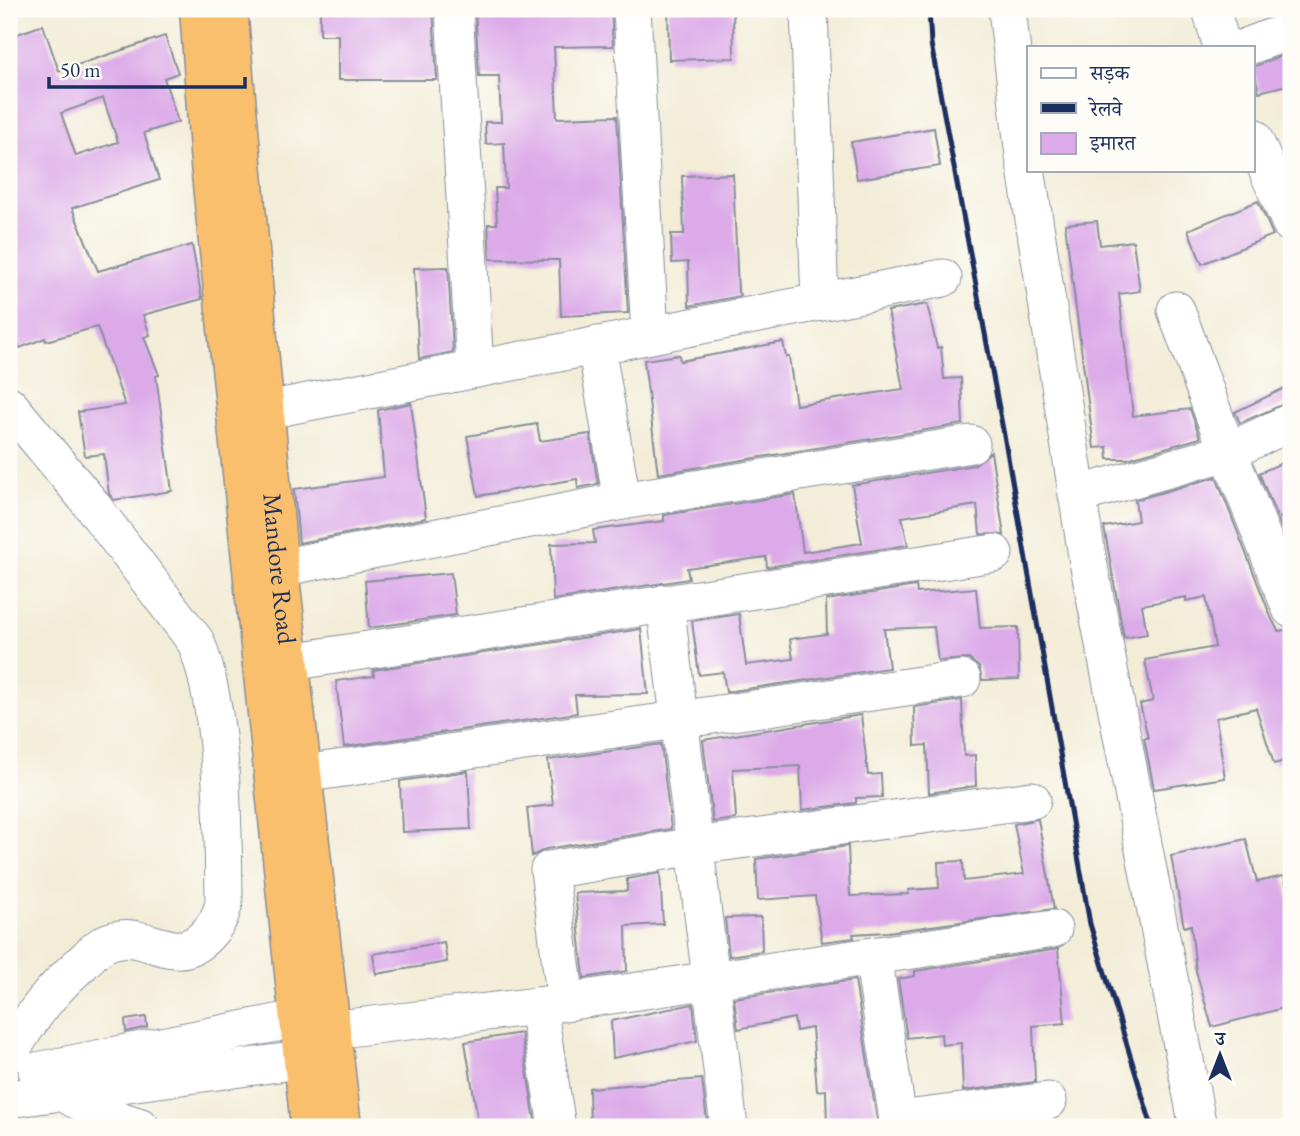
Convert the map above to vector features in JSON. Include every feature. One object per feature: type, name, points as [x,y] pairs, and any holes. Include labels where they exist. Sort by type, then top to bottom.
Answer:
[{"type":"highway","name":"Mandore Road","points":[[199,9],[210,165],[250,413],[279,568],[302,774],[313,1025],[300,1060],[310,1127]]},
{"type":"highway","name":"Mandore Road","points":[[228,9],[250,413],[313,1025],[342,1127]]},
{"type":"street","points":[[454,9],[475,369]]},
{"type":"street","points":[[632,9],[650,335]]},
{"type":"street","points":[[809,9],[820,302]]},
{"type":"street","points":[[1007,9],[1026,155]]},
{"type":"street","points":[[1210,9],[1222,46]]},
{"type":"street","points":[[1248,46],[1291,30]]},
{"type":"street","points":[[1254,139],[1288,207]]},
{"type":"street","points":[[1029,172],[1077,495],[1180,1047],[1198,1127]]},
{"type":"street","points":[[250,413],[943,278]]},
{"type":"street","points":[[1176,310],[1228,452],[1291,609]]},
{"type":"street","points":[[596,345],[622,500]]},
{"type":"street","points":[[9,405],[87,499],[196,642],[207,670],[223,803],[224,902],[222,911],[208,935],[189,947],[175,949],[141,939],[117,938],[102,944],[37,1007],[9,1055]]},
{"type":"street","points":[[1077,495],[1228,452],[1291,422]]},
{"type":"street","points":[[279,568],[622,500],[971,444]]},
{"type":"street","points":[[290,662],[994,553]]},
{"type":"street","points":[[665,603],[729,1127]]},
{"type":"street","points":[[302,774],[962,679]]},
{"type":"street","points":[[557,1127],[548,870],[695,846],[1032,800]]},
{"type":"street","points":[[9,1099],[60,1091],[128,1068],[313,1025],[552,1004],[1053,929]]},
{"type":"street","points":[[873,956],[898,1124],[1048,1101]]},
{"type":"street","points":[[9,1075],[300,1060]]},
{"type":"street","points":[[60,1091],[104,1115],[141,1127]]},
{"type":"building","points":[[320,9],[433,9],[437,80],[338,80],[338,35],[320,35]]},
{"type":"building","points":[[475,9],[611,9],[613,46],[554,47],[557,118],[617,116],[628,313],[561,316],[559,260],[490,259],[488,224],[497,224],[495,188],[506,188],[504,143],[486,144],[485,122],[501,122],[499,76],[479,76]]},
{"type":"building","points":[[668,9],[733,9],[734,58],[669,60]]},
{"type":"building","points":[[43,25],[59,71],[165,36],[178,73],[164,78],[178,122],[144,133],[159,180],[72,208],[98,271],[192,245],[202,299],[143,315],[150,335],[144,337],[159,375],[156,376],[172,491],[114,500],[109,494],[104,454],[85,456],[78,412],[125,405],[97,327],[46,341],[45,338],[20,348],[9,322],[9,37]],"holes":[[[103,98],[118,142],[76,156],[61,113]]]},
{"type":"building","points":[[1291,52],[1291,84],[1259,92],[1254,67]]},
{"type":"building","points":[[934,128],[940,166],[857,179],[851,142]]},
{"type":"building","points":[[733,174],[738,292],[741,296],[689,306],[688,262],[672,263],[671,234],[684,234],[682,176]]},
{"type":"building","points":[[1258,201],[1273,235],[1202,264],[1188,230]]},
{"type":"building","points":[[1097,221],[1100,245],[1133,241],[1140,291],[1119,294],[1133,416],[1190,409],[1200,438],[1127,459],[1108,459],[1107,447],[1094,448],[1065,224]]},
{"type":"building","points":[[448,267],[453,352],[419,359],[414,268]]},
{"type":"building","points":[[927,304],[937,348],[941,347],[944,379],[961,378],[963,424],[658,474],[644,360],[679,355],[680,361],[783,342],[786,357],[789,357],[796,405],[903,389],[888,311]]},
{"type":"building","points":[[1291,385],[1291,401],[1240,423],[1235,412]]},
{"type":"building","points":[[411,403],[426,518],[299,543],[294,489],[384,477],[378,410]]},
{"type":"building","points":[[537,424],[540,441],[590,434],[598,484],[578,488],[577,479],[478,496],[467,436]]},
{"type":"building","points":[[991,452],[1004,535],[980,534],[977,505],[902,517],[908,545],[767,567],[766,557],[687,568],[689,579],[553,600],[551,544],[595,543],[593,530],[664,521],[664,515],[795,494],[803,552],[862,543],[852,485],[974,465]]},
{"type":"building","points":[[1291,459],[1291,512],[1280,517],[1291,543],[1288,544],[1259,473]]},
{"type":"building","points":[[1216,477],[1271,617],[1278,631],[1287,630],[1291,646],[1291,759],[1274,764],[1256,708],[1216,718],[1225,778],[1154,789],[1144,738],[1148,738],[1140,704],[1153,701],[1145,660],[1215,647],[1206,597],[1186,601],[1186,597],[1142,605],[1147,634],[1124,638],[1104,527],[1138,521],[1135,500]]},
{"type":"building","points":[[451,573],[456,615],[369,628],[365,581]]},
{"type":"building","points":[[916,586],[917,593],[976,588],[980,628],[1018,627],[1019,679],[982,680],[979,667],[969,659],[938,661],[934,627],[884,629],[889,668],[726,692],[723,672],[699,675],[692,621],[739,614],[746,665],[793,659],[790,639],[827,634],[826,600]]},
{"type":"building","points":[[641,629],[648,694],[575,695],[577,713],[344,747],[336,681],[374,676],[373,670]]},
{"type":"building","points":[[962,700],[964,756],[975,755],[976,786],[929,793],[927,745],[915,746],[914,707]]},
{"type":"building","points":[[861,715],[868,775],[881,774],[882,797],[856,798],[856,803],[802,810],[800,766],[733,769],[736,819],[713,822],[703,740]]},
{"type":"building","points":[[661,744],[671,829],[546,849],[532,856],[527,808],[553,805],[548,760]]},
{"type":"building","points":[[468,771],[471,829],[402,832],[400,781]]},
{"type":"building","points":[[1038,819],[1054,909],[888,932],[853,934],[854,938],[822,942],[815,896],[758,900],[756,859],[848,846],[850,896],[909,894],[908,890],[939,888],[938,862],[963,861],[964,881],[1024,874],[1014,824]]},
{"type":"building","points":[[1246,839],[1257,882],[1284,876],[1291,907],[1291,1006],[1212,1027],[1196,971],[1191,925],[1184,927],[1171,856]]},
{"type":"building","points":[[660,873],[663,924],[626,926],[627,971],[584,978],[575,893],[627,891],[627,879]]},
{"type":"building","points":[[761,917],[762,951],[729,956],[725,918]]},
{"type":"building","points":[[444,942],[447,962],[376,974],[373,954]]},
{"type":"building","points":[[1058,949],[1065,1023],[1033,1026],[1035,1082],[963,1091],[961,1043],[942,1045],[941,1034],[907,1038],[898,979],[915,976],[915,971]]},
{"type":"building","points":[[855,980],[878,1127],[827,1127],[826,1090],[817,1091],[812,1028],[796,1031],[794,1018],[738,1029],[734,998]]},
{"type":"building","points":[[693,1004],[697,1041],[613,1058],[611,1021]]},
{"type":"building","points":[[146,1017],[147,1027],[126,1032],[125,1020]]},
{"type":"building","points":[[521,1033],[536,1127],[479,1127],[465,1042]]},
{"type":"building","points":[[702,1079],[707,1122],[590,1127],[589,1088]]},
{"type":"railway","points":[[929,9],[931,44],[1006,446],[1090,924],[1152,1127]]}]
